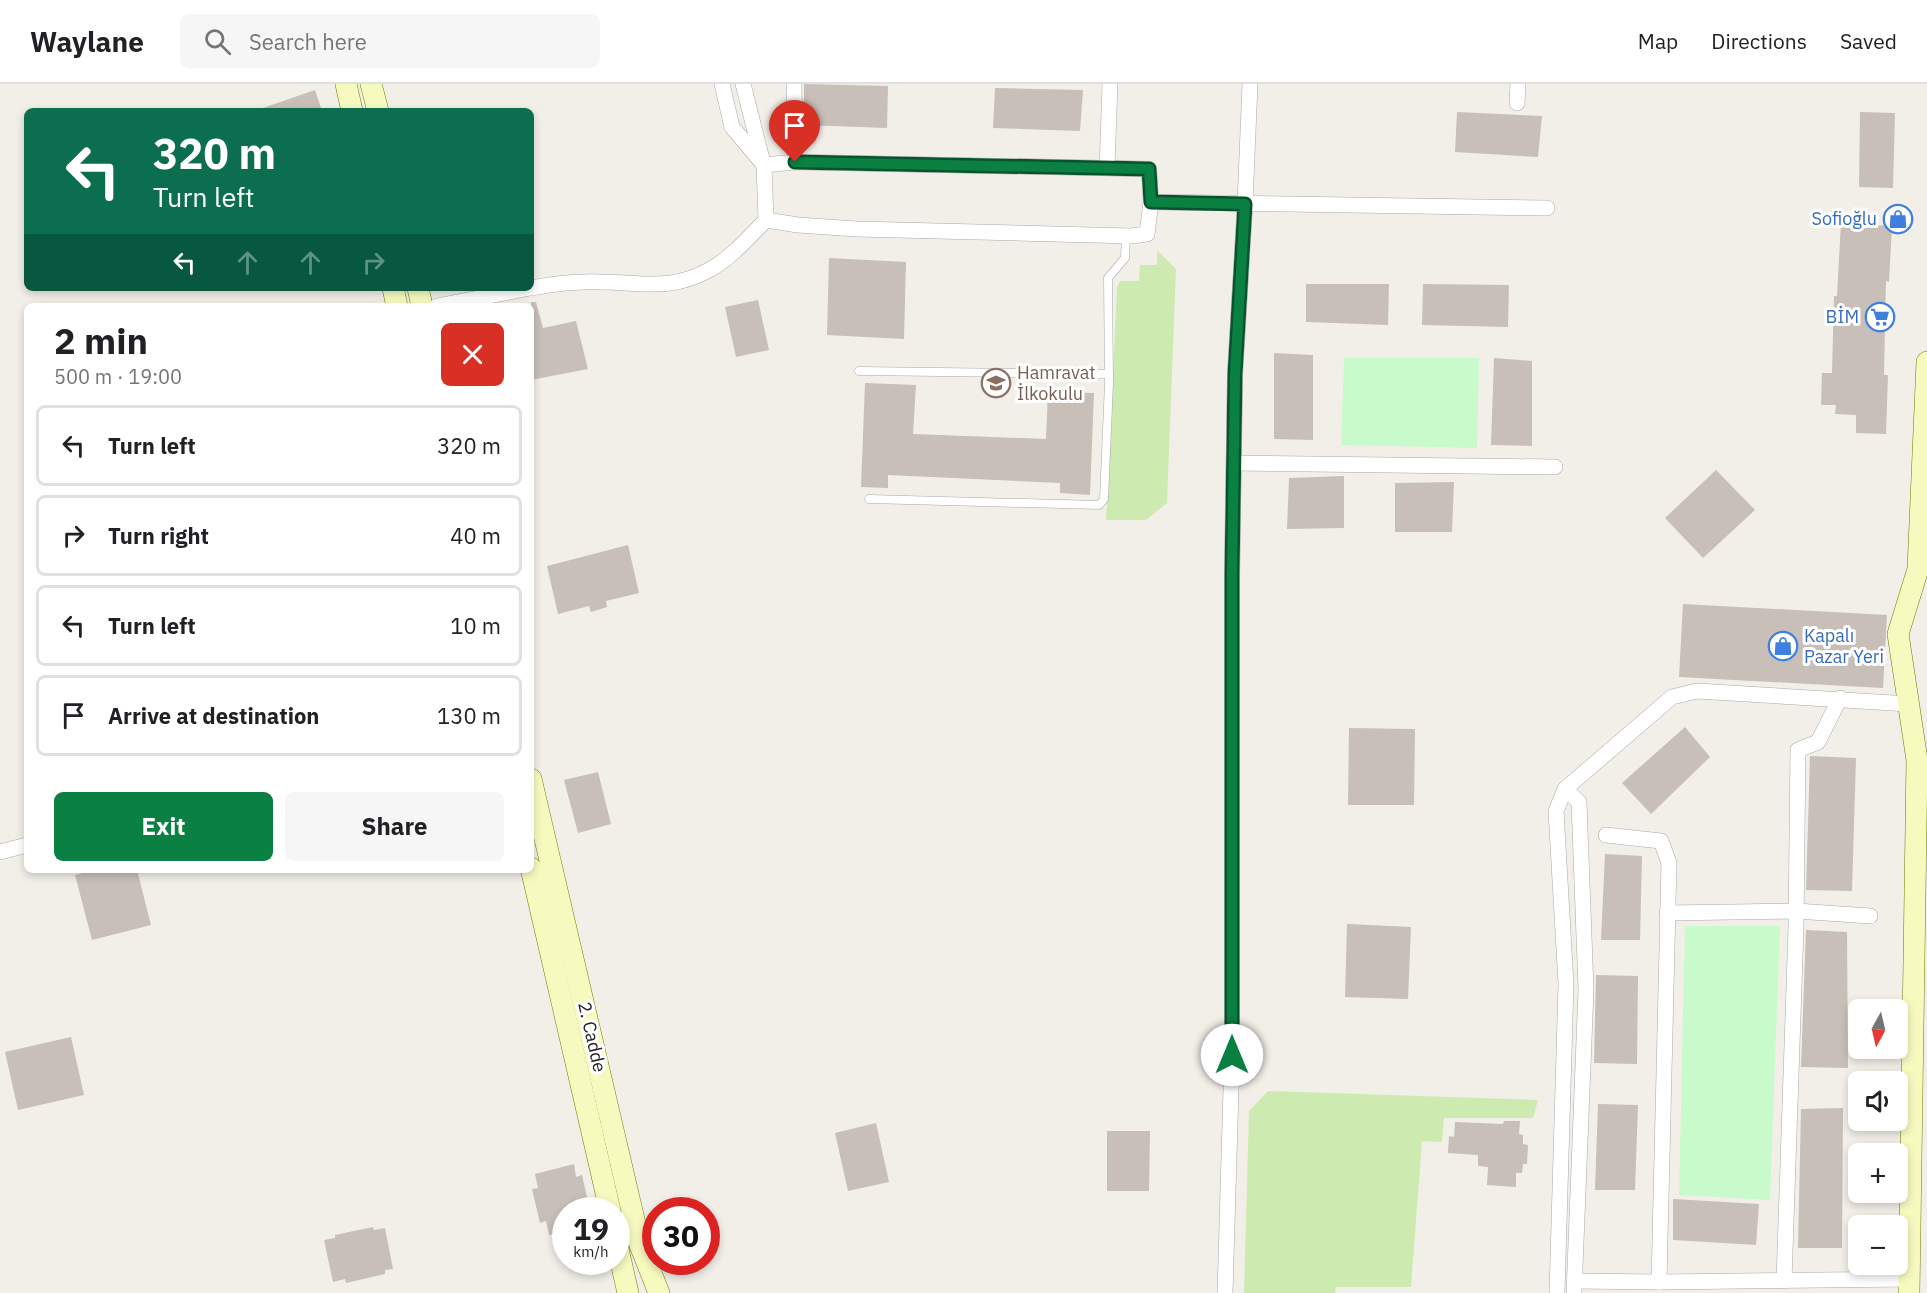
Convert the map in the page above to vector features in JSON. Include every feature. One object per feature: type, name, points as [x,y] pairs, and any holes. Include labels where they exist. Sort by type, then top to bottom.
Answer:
[{"type":"main road","points":[[346,84],[351,108]]},
{"type":"main road","points":[[371,84],[377,108]]},
{"type":"main road","points":[[1909,1286],[1917,760],[1898,634],[1918,569],[1927,362]]},
{"type":"main road","name":"2. Cadde","points":[[534,792],[640,1245],[659,1293]]},
{"type":"main road","name":"2. Cadde","points":[[532,873],[607,1197]]},
{"type":"main road","points":[[624,1275],[628,1293]]},
{"type":"street","points":[[722,84],[732,127],[764,165]]},
{"type":"street","points":[[534,288],[599,282],[652,286],[682,281],[697,276],[724,260],[766,220],[764,165],[742,84]]},
{"type":"street","points":[[794,84],[795,153]]},
{"type":"street","points":[[1107,168],[1110,84]]},
{"type":"street","points":[[1225,1293],[1232,1055],[1235,374],[1250,84]]},
{"type":"street","points":[[1518,84],[1518,103]]},
{"type":"street","points":[[764,165],[795,162],[1149,169],[1151,202],[1147,234],[1126,236],[857,229],[798,225],[766,220]]},
{"type":"street","points":[[1151,202],[1547,208]]},
{"type":"street","points":[[453,303],[515,291]]},
{"type":"street","points":[[1234,463],[1556,467]]},
{"type":"street","points":[[1557,1293],[1566,984],[1556,811],[1565,789],[1672,697],[1697,691],[1909,704]]},
{"type":"street","points":[[1784,1281],[1796,911],[1798,750],[1818,742],[1840,698]]},
{"type":"street","points":[[1565,789],[1580,802],[1586,990],[1575,1287],[1659,1282],[1784,1281],[1909,1286]]},
{"type":"street","points":[[1606,835],[1661,841],[1669,863],[1659,1282]]},
{"type":"street","points":[[0,852],[24,846]]},
{"type":"street","points":[[1668,912],[1796,911],[1870,916]]},
{"type":"lane","points":[[869,499],[1099,505],[1104,499],[1109,374],[1108,278],[1125,258],[1126,236]]},
{"type":"lane","points":[[859,371],[1109,374]]},
{"type":"green space","points":[[1157,250],[1176,269],[1167,503],[1146,520],[1106,520],[1117,287],[1120,281],[1139,281],[1140,265],[1157,265]]},
{"type":"green space","points":[[1344,358],[1479,358],[1477,448],[1341,445]]},
{"type":"green space","points":[[1685,926],[1780,926],[1770,1200],[1679,1195]]},
{"type":"green space","points":[[1268,1091],[1538,1100],[1533,1118],[1444,1118],[1442,1142],[1422,1141],[1411,1287],[1336,1287],[1335,1293],[1244,1293],[1249,1111]]},
{"type":"building","points":[[804,84],[888,86],[887,128],[804,125]]},
{"type":"building","points":[[995,88],[1083,90],[1080,131],[993,128]]},
{"type":"building","points":[[315,90],[321,108],[263,108]]},
{"type":"building","points":[[1457,112],[1542,116],[1538,157],[1455,152]]},
{"type":"building","points":[[1860,112],[1895,113],[1893,188],[1859,187]]},
{"type":"building","points":[[1841,223],[1892,226],[1889,282],[1886,281],[1884,375],[1888,375],[1886,434],[1856,433],[1856,415],[1835,414],[1836,405],[1821,405],[1822,373],[1832,373],[1834,296],[1837,296]]},
{"type":"building","points":[[829,258],[906,262],[904,339],[827,335]]},
{"type":"building","points":[[1306,284],[1389,284],[1388,325],[1306,322]]},
{"type":"building","points":[[1423,284],[1509,285],[1508,327],[1422,325]]},
{"type":"building","points":[[758,300],[769,350],[736,357],[725,307]]},
{"type":"building","points":[[536,302],[543,328],[576,321],[588,369],[534,379],[534,303],[531,303]]},
{"type":"building","points":[[1274,353],[1313,355],[1313,440],[1274,439]]},
{"type":"building","points":[[1494,358],[1532,361],[1532,446],[1491,445]]},
{"type":"building","points":[[865,383],[916,385],[913,434],[1046,439],[1048,392],[1094,393],[1090,495],[1060,493],[1060,483],[888,475],[888,488],[861,487]]},
{"type":"building","points":[[1716,470],[1755,510],[1703,558],[1665,518]]},
{"type":"building","points":[[1344,476],[1344,528],[1287,529],[1289,478]]},
{"type":"building","points":[[1454,482],[1452,532],[1395,532],[1395,483]]},
{"type":"building","points":[[628,545],[639,593],[606,601],[607,607],[591,612],[589,606],[558,614],[547,566]]},
{"type":"building","name":"Kapalı Pazar Yeri","points":[[1683,604],[1887,615],[1883,688],[1679,677]]},
{"type":"building","points":[[1685,727],[1710,757],[1651,814],[1622,783]]},
{"type":"building","points":[[1349,728],[1415,729],[1414,805],[1348,805]]},
{"type":"building","points":[[1810,756],[1856,758],[1852,891],[1806,890]]},
{"type":"building","points":[[598,772],[611,824],[578,833],[564,780]]},
{"type":"building","points":[[1605,854],[1642,856],[1640,940],[1601,940]]},
{"type":"building","points":[[138,873],[151,925],[92,940],[75,875]]},
{"type":"building","points":[[1347,924],[1411,927],[1408,999],[1345,997]]},
{"type":"building","points":[[1806,930],[1847,932],[1848,1068],[1801,1067]]},
{"type":"building","points":[[1596,975],[1638,976],[1637,1064],[1594,1063]]},
{"type":"building","points":[[71,1037],[84,1095],[18,1110],[5,1052]]},
{"type":"building","points":[[1598,1104],[1638,1105],[1635,1190],[1595,1190]]},
{"type":"building","points":[[1843,1108],[1842,1248],[1798,1248],[1801,1109]]},
{"type":"building","points":[[1504,1121],[1520,1121],[1519,1134],[1523,1135],[1523,1144],[1528,1145],[1527,1164],[1523,1164],[1522,1173],[1516,1173],[1516,1187],[1487,1185],[1488,1167],[1478,1166],[1478,1155],[1448,1153],[1449,1136],[1454,1137],[1455,1122],[1503,1124]]},
{"type":"building","points":[[876,1123],[889,1182],[848,1191],[835,1133]]},
{"type":"building","points":[[1107,1131],[1150,1131],[1149,1191],[1107,1191]]},
{"type":"building","points":[[574,1164],[576,1177],[582,1175],[587,1197],[552,1197],[552,1234],[549,1235],[546,1221],[540,1223],[532,1189],[538,1188],[535,1174]]},
{"type":"building","points":[[1673,1199],[1759,1204],[1756,1245],[1673,1240]]},
{"type":"building","points":[[373,1227],[374,1230],[385,1228],[393,1269],[385,1270],[385,1274],[346,1283],[345,1279],[333,1282],[324,1240],[335,1238],[335,1235]]},
{"type":"place","name":"Sofioğlu","points":[[1898,219]]},
{"type":"place","name":"BİM","points":[[1880,317]]},
{"type":"place","name":"Hamravat İlkokulu","points":[[996,383]]},
{"type":"place","name":"Kapalı Pazar Yeri","points":[[1783,646]]},
{"type":"route","points":[[795,162],[1149,169],[1151,202],[1245,204],[1235,374],[1232,575],[1232,1055]]}]
